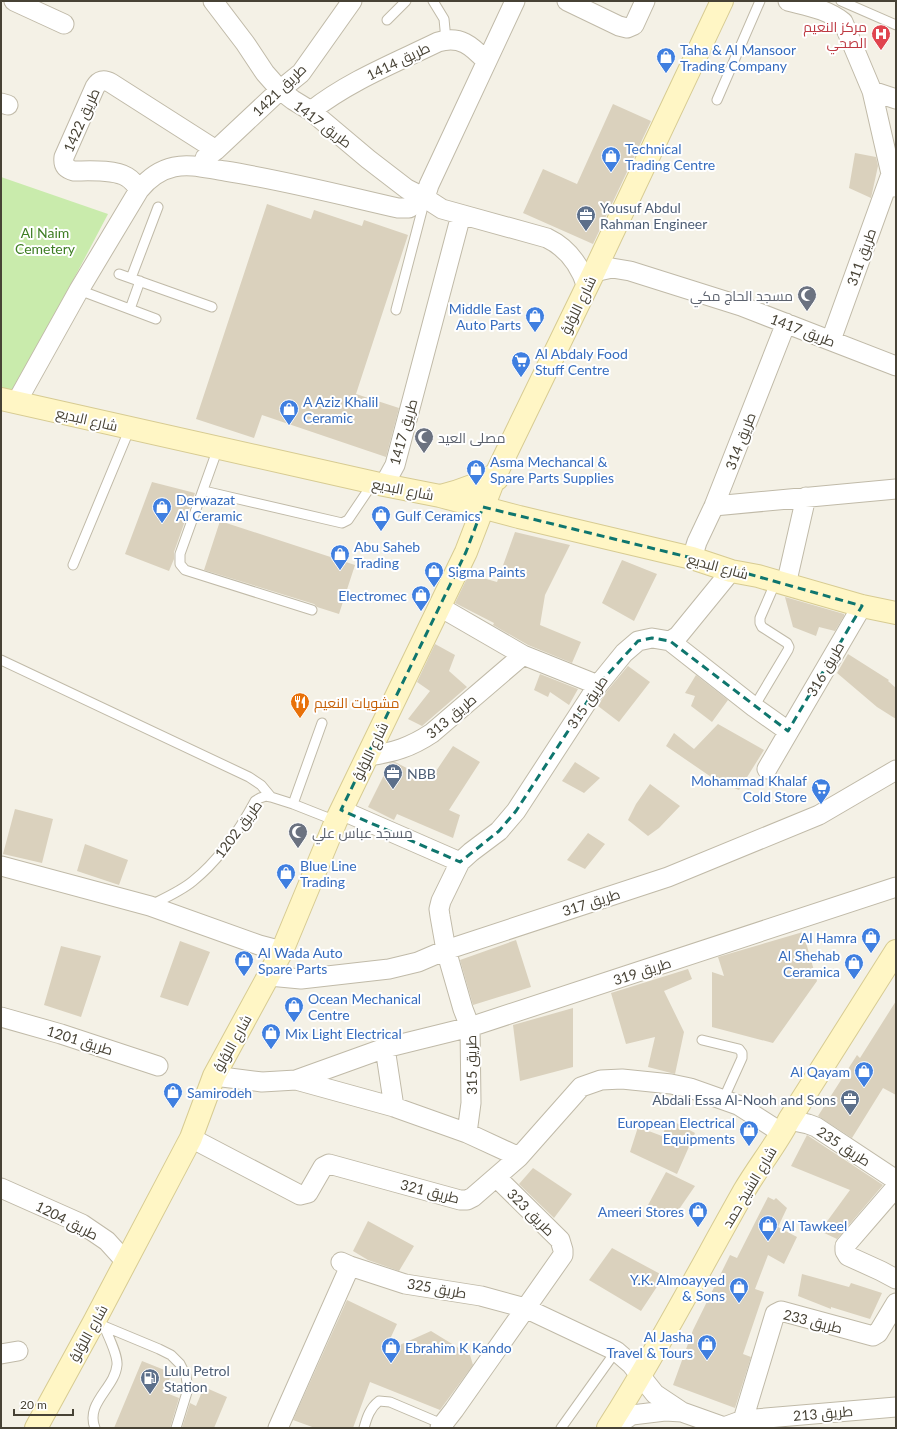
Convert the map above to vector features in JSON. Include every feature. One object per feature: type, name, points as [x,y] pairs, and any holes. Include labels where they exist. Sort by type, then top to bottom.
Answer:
[{"type":"street","points":[[14,1],[64,24]]},
{"type":"street","name":"طريق 1417","points":[[213,1],[245,43],[265,73],[280,90],[293,100],[311,110],[407,189],[442,209],[557,242],[572,257],[583,276],[590,279],[612,268],[630,271],[741,306],[896,366]]},
{"type":"street","name":"طريق 1421","points":[[192,166],[216,150],[280,90],[301,73],[352,1]]},
{"type":"street","points":[[8,401],[79,290],[139,190],[146,182],[162,171],[173,167],[192,166],[240,174],[398,208],[409,208],[425,198],[428,185],[515,1]]},
{"type":"street","points":[[567,1],[619,26],[627,28],[634,25],[645,1]]},
{"type":"street","name":"شارع اللؤلؤ","points":[[36,1428],[99,1324],[126,1262],[191,1138],[214,1076],[282,951],[339,816],[466,552],[496,474],[722,1]]},
{"type":"street","name":"طريق 311","points":[[788,1],[826,11],[835,15],[843,22],[872,91],[894,180],[831,340]]},
{"type":"street","name":"طريق 1414","points":[[311,110],[346,86],[438,42],[446,40],[462,41],[476,50],[486,61]]},
{"type":"street","name":"طريق 1422","points":[[139,190],[133,182],[125,176],[104,172],[69,170],[65,167],[63,162],[97,83],[107,80],[111,82],[216,150]]},
{"type":"street","points":[[872,91],[896,99]]},
{"type":"street","name":"طريق 1417","points":[[379,484],[395,465],[462,215]]},
{"type":"street","name":"طريق 314","points":[[692,558],[697,542],[714,506],[786,323]]},
{"type":"street","name":"شارع البديع","points":[[8,401],[379,484],[440,496],[519,517],[692,558],[731,571],[781,583],[862,606],[896,613]]},
{"type":"street","points":[[440,496],[475,486],[496,474],[504,497],[519,517]]},
{"type":"street","points":[[714,506],[896,489]]},
{"type":"street","points":[[440,496],[451,504],[459,514],[465,526],[467,539],[466,552]]},
{"type":"street","points":[[781,583],[806,497]]},
{"type":"street","points":[[731,571],[678,636],[670,641],[754,707],[788,731]]},
{"type":"street","name":"طريق 316","points":[[766,770],[862,606]]},
{"type":"street","points":[[440,607],[523,655],[598,684]]},
{"type":"street","name":"طريق 315","points":[[466,1133],[471,1103],[470,1028],[446,950],[439,909],[441,901],[460,862],[471,852],[499,832],[516,811],[598,684],[624,653],[638,640],[652,638],[670,641]]},
{"type":"street","name":"طريق 313","points":[[367,756],[401,749],[418,742],[432,733],[523,655]]},
{"type":"street","name":"طريق 317","points":[[269,976],[301,979],[389,969],[418,962],[446,950],[668,877],[819,815],[896,770]]},
{"type":"street","points":[[339,816],[460,862]]},
{"type":"street","points":[[1,866],[150,906],[259,945],[282,951]]},
{"type":"street","name":"طريق 319","points":[[214,1076],[262,1082],[296,1080],[385,1048],[470,1028],[896,887]]},
{"type":"street","name":"شارع الشيخ حمد","points":[[608,1428],[641,1376],[748,1185],[896,950]]},
{"type":"street","name":"طريق 1201","points":[[1,1017],[61,1034],[158,1066]]},
{"type":"street","points":[[385,1048],[394,1107]]},
{"type":"street","name":"طريق 321","points":[[191,1138],[300,1195],[308,1193],[323,1167],[329,1164],[460,1200],[467,1200],[473,1197],[519,1157],[581,1087],[601,1080],[622,1079],[671,1084],[690,1088],[786,1126]]},
{"type":"street","name":"طريق 319","points":[[296,1080],[394,1107],[466,1133],[519,1157]]},
{"type":"street","name":"طريق 235","points":[[786,1126],[808,1124],[816,1127],[896,1180]]},
{"type":"street","name":"طريق 323","points":[[441,1426],[563,1255],[560,1240],[496,1177]]},
{"type":"street","points":[[896,1187],[845,1246],[845,1251],[848,1256],[881,1270],[896,1279]]},
{"type":"street","name":"طريق 1204","points":[[1,1188],[82,1224],[107,1241],[126,1262]]},
{"type":"street","name":"طريق 325","points":[[278,1428],[346,1264],[405,1284],[481,1296],[524,1308]]},
{"type":"street","name":"طريق 233","points":[[743,1420],[775,1314],[781,1311],[873,1336],[878,1333],[896,1303]]},
{"type":"street","points":[[524,1308],[616,1351],[641,1376]]},
{"type":"street","name":"طريق 213","points":[[641,1376],[655,1394],[682,1412],[724,1427],[743,1420],[823,1420],[896,1407]]},
{"type":"street","name":"طريق 213","points":[[612,1428],[632,1415],[665,1411],[682,1412]]},
{"type":"lane","points":[[387,20],[406,1]]},
{"type":"lane","points":[[433,1],[444,19],[446,40]]},
{"type":"lane","points":[[717,100],[760,1]]},
{"type":"lane","points":[[841,1],[896,25]]},
{"type":"lane","points":[[396,310],[425,198]]},
{"type":"lane","points":[[130,309],[135,280],[158,207]]},
{"type":"lane","points":[[119,274],[212,307]]},
{"type":"lane","points":[[79,290],[156,319]]},
{"type":"lane","points":[[73,565],[130,428]]},
{"type":"lane","points":[[218,448],[180,554],[180,564],[185,570],[312,610]]},
{"type":"lane","points":[[204,490],[342,523],[348,520],[379,484]]},
{"type":"lane","points":[[754,707],[789,646],[760,623],[760,618],[781,583]]},
{"type":"lane","points":[[1,660],[249,777],[261,785],[271,798]]},
{"type":"lane","points":[[294,804],[322,723]]},
{"type":"lane","name":"طريق 1202","points":[[150,906],[193,881],[227,848],[255,801],[260,798],[266,796],[339,816]]},
{"type":"lane","points":[[702,1040],[739,1049],[742,1054],[742,1058],[722,1100]]},
{"type":"lane","points":[[96,1428],[93,1422],[94,1410],[99,1398],[115,1372],[117,1364],[116,1356],[99,1324]]},
{"type":"lane","points":[[99,1324],[159,1349],[171,1355],[180,1364],[186,1376],[188,1389],[176,1428]]},
{"type":"lane","points":[[561,1428],[616,1351]]},
{"type":"lane","points":[[364,1428],[368,1413],[372,1406],[379,1401],[390,1402],[441,1426]]},
{"type":"highlighted area","points":[[483,507],[692,558],[862,606],[788,731],[670,641],[652,638],[638,641],[598,685],[516,811],[499,831],[460,862],[341,810],[466,552]]},
{"type":"green space","name":"Al Naim Cemetery","points":[[1,177],[108,214],[12,396],[1,393]]},
{"type":"building","points":[[613,104],[651,121],[593,244],[523,213],[543,169],[577,184]]},
{"type":"building","points":[[855,153],[876,157],[878,166],[871,198],[849,188]]},
{"type":"building","points":[[267,204],[311,219],[314,210],[362,226],[364,220],[408,235],[356,394],[399,408],[386,457],[262,415],[254,438],[196,419]]},
{"type":"building","name":"Derwazat Al Ceramic","points":[[152,482],[195,493],[174,552],[174,559],[169,571],[125,554]]},
{"type":"building","points":[[220,521],[355,565],[339,614],[317,607],[314,604],[204,570]]},
{"type":"building","points":[[515,532],[570,545],[545,595],[540,625],[581,642],[572,663],[528,645],[493,625],[494,623],[455,603],[469,574],[497,582]]},
{"type":"building","points":[[622,560],[657,574],[634,621],[602,603]]},
{"type":"building","points":[[785,597],[844,614],[844,616],[835,631],[819,627],[816,636],[793,627]]},
{"type":"building","points":[[435,644],[455,655],[449,671],[467,687],[422,726],[408,719],[430,691],[417,682]]},
{"type":"building","points":[[848,654],[889,680],[888,681],[896,688],[896,719],[877,707],[837,673]]},
{"type":"building","points":[[628,666],[650,682],[619,722],[598,706],[607,691]]},
{"type":"building","points":[[540,674],[578,689],[569,705],[550,692],[548,697],[534,690]]},
{"type":"building","points":[[696,675],[728,700],[712,722],[691,706],[695,696],[685,693]]},
{"type":"building","points":[[718,724],[764,750],[739,790],[717,781],[666,746],[674,733],[694,749]]},
{"type":"building","points":[[453,746],[480,762],[449,810],[460,815],[453,838],[397,814],[394,820],[368,807],[390,763],[395,762],[430,780]]},
{"type":"building","points":[[575,762],[600,778],[584,793],[562,781]]},
{"type":"building","points":[[650,784],[680,806],[659,828],[648,836],[628,820],[636,804]]},
{"type":"building","points":[[15,809],[53,819],[42,863],[3,854]]},
{"type":"building","points":[[588,833],[605,844],[585,869],[567,860]]},
{"type":"building","points":[[85,844],[128,860],[119,885],[77,871]]},
{"type":"building","points":[[803,932],[817,981],[773,1043],[712,1027],[712,972],[724,976],[718,957]]},
{"type":"building","points":[[516,940],[531,987],[473,1005],[460,960]]},
{"type":"building","points":[[180,941],[210,952],[188,1006],[160,997]]},
{"type":"building","points":[[61,946],[101,956],[81,1017],[44,1005]]},
{"type":"building","points":[[688,969],[692,979],[664,991],[684,1032],[675,1074],[648,1067],[655,1037],[626,1044],[611,993]]},
{"type":"building","points":[[896,1001],[896,1095],[883,1088],[852,1138],[818,1116],[857,1055],[860,1058]]},
{"type":"building","points":[[573,1008],[573,1067],[520,1081],[513,1025]]},
{"type":"building","points":[[669,1119],[695,1133],[677,1174],[630,1152],[638,1127],[662,1136]]},
{"type":"building","points":[[807,1135],[883,1185],[837,1239],[820,1231],[850,1190],[791,1166]]},
{"type":"building","points":[[533,1168],[572,1194],[554,1218],[519,1184]]},
{"type":"building","points":[[666,1172],[695,1186],[673,1218],[648,1205]]},
{"type":"building","points":[[768,1197],[774,1200],[776,1198],[787,1208],[778,1227],[797,1237],[784,1264],[768,1255],[755,1289],[764,1292],[743,1354],[751,1357],[735,1408],[673,1385],[693,1330],[730,1255],[737,1258]]},
{"type":"building","points":[[368,1221],[414,1246],[399,1271],[368,1260],[353,1251]]},
{"type":"building","points":[[612,1248],[664,1276],[641,1311],[589,1280]]},
{"type":"building","points":[[802,1274],[849,1287],[851,1283],[882,1293],[870,1319],[831,1307],[831,1309],[798,1296]]},
{"type":"building","name":"Ebrahim K Kando","points":[[347,1300],[397,1324],[384,1352],[431,1331],[470,1355],[473,1365],[440,1410],[370,1382],[353,1428],[315,1428],[293,1420]]},
{"type":"building","name":"Lulu Petrol Station","points":[[142,1361],[172,1373],[164,1392],[179,1398],[170,1428],[114,1428]]},
{"type":"building","points":[[204,1387],[227,1397],[214,1428],[182,1428],[190,1403],[196,1406]]},
{"type":"place","name":"مركز النعيم الصحي","points":[[881,51]]},
{"type":"place","name":"Taha & Al Mansoor Trading Company","points":[[666,74]]},
{"type":"place","name":"Technical Trading Centre","points":[[611,173]]},
{"type":"place","name":"Yousuf Abdul Rahman Engineer","points":[[586,232]]},
{"type":"place","name":"مسجد الحاج مكي","points":[[807,312]]},
{"type":"place","name":"Middle East Auto Parts","points":[[535,333]]},
{"type":"place","name":"Al Abdaly Food Stuff Centre","points":[[521,378]]},
{"type":"place","name":"A Aziz Khalil Ceramic","points":[[289,426]]},
{"type":"place","name":"مصلى العيد","points":[[424,454]]},
{"type":"place","name":"Asma Mechancal & Spare Parts Supplies","points":[[476,486]]},
{"type":"place","name":"Derwazat Al Ceramic","points":[[162,524]]},
{"type":"place","name":"Gulf Ceramics","points":[[381,532]]},
{"type":"place","name":"Abu Saheb Trading","points":[[340,571]]},
{"type":"place","name":"Sigma Paints","points":[[434,588]]},
{"type":"place","name":"Electromec","points":[[421,612]]},
{"type":"place","name":"مشويات النعيم","points":[[300,719]]},
{"type":"place","name":"NBB","points":[[393,790]]},
{"type":"place","name":"Mohammad Khalaf Cold Store","points":[[821,805]]},
{"type":"place","name":"مسجد عباس علي","points":[[298,849]]},
{"type":"place","name":"Blue Line Trading","points":[[286,890]]},
{"type":"place","name":"Al Hamra","points":[[871,954]]},
{"type":"place","name":"Al Wada Auto Spare Parts","points":[[244,977]]},
{"type":"place","name":"Al Shehab Ceramica","points":[[854,980]]},
{"type":"place","name":"Ocean Mechanical Centre","points":[[294,1023]]},
{"type":"place","name":"Mix Light Electrical","points":[[271,1050]]},
{"type":"place","name":"Al Qayam","points":[[864,1088]]},
{"type":"place","name":"Samirodeh","points":[[173,1109]]},
{"type":"place","name":"Abdali Essa Al-Nooh and Sons","points":[[850,1116]]},
{"type":"place","name":"European Electrical Equipments","points":[[749,1147]]},
{"type":"place","name":"Ameeri Stores","points":[[698,1228]]},
{"type":"place","name":"Al Tawkeel","points":[[768,1242]]},
{"type":"place","name":"Y.K. Almoayyed & Sons","points":[[739,1304]]},
{"type":"place","name":"Al Jasha Travel & Tours","points":[[707,1361]]},
{"type":"place","name":"Ebrahim K Kando","points":[[391,1364]]},
{"type":"place","name":"Lulu Petrol Station","points":[[150,1395]]}]
